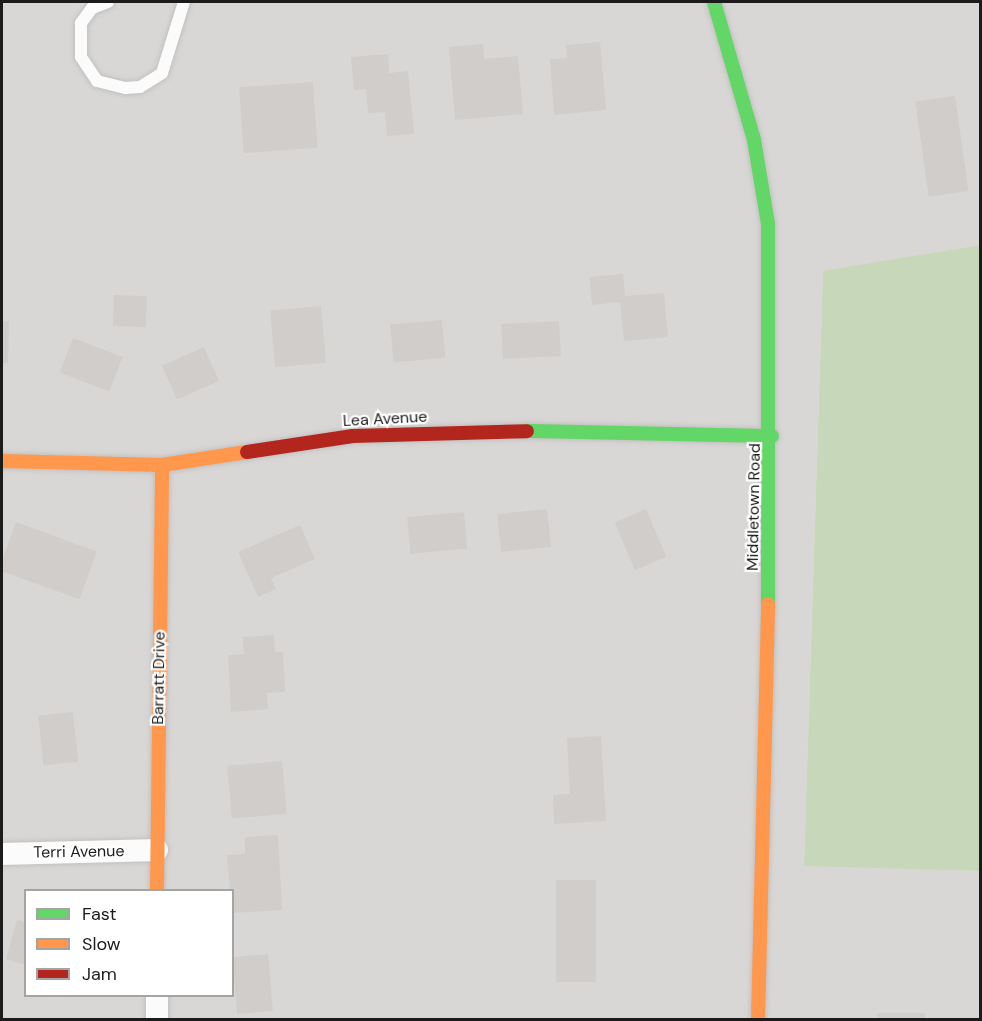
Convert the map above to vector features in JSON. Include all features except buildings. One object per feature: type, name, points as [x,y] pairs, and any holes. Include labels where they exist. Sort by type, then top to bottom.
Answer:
[{"type":"street","name":"Middletown Road","points":[[714,2],[754,140],[768,224],[772,436],[758,1020]]},
{"type":"street","name":"Lea Avenue","points":[[2,461],[162,465],[353,436],[530,431],[772,436]]},
{"type":"street","name":"Barratt Drive","points":[[157,889],[162,465]]},
{"type":"street","name":"Terri Avenue","points":[[2,854],[157,850]]},
{"type":"street","points":[[157,997],[157,1020]]},
{"type":"lane","points":[[108,2],[92,8],[81,23],[81,57],[97,81],[125,88],[140,87],[162,73],[184,2]]},
{"type":"shaded area","points":[[2,2],[980,2],[980,245],[823,272],[804,865],[980,871],[980,1019],[2,1020]]},
{"type":"green space","points":[[980,245],[980,871],[804,866],[823,271]]},
{"type":"traffic: fast","points":[[714,2],[754,140],[768,224],[768,604]]},
{"type":"traffic: fast","points":[[527,431],[772,436]]},
{"type":"traffic: slow","points":[[2,461],[162,465],[247,452]]},
{"type":"traffic: slow","points":[[157,889],[162,465]]},
{"type":"traffic: slow","points":[[758,1020],[768,604]]},
{"type":"traffic: jam","points":[[247,452],[353,436],[527,431]]}]
